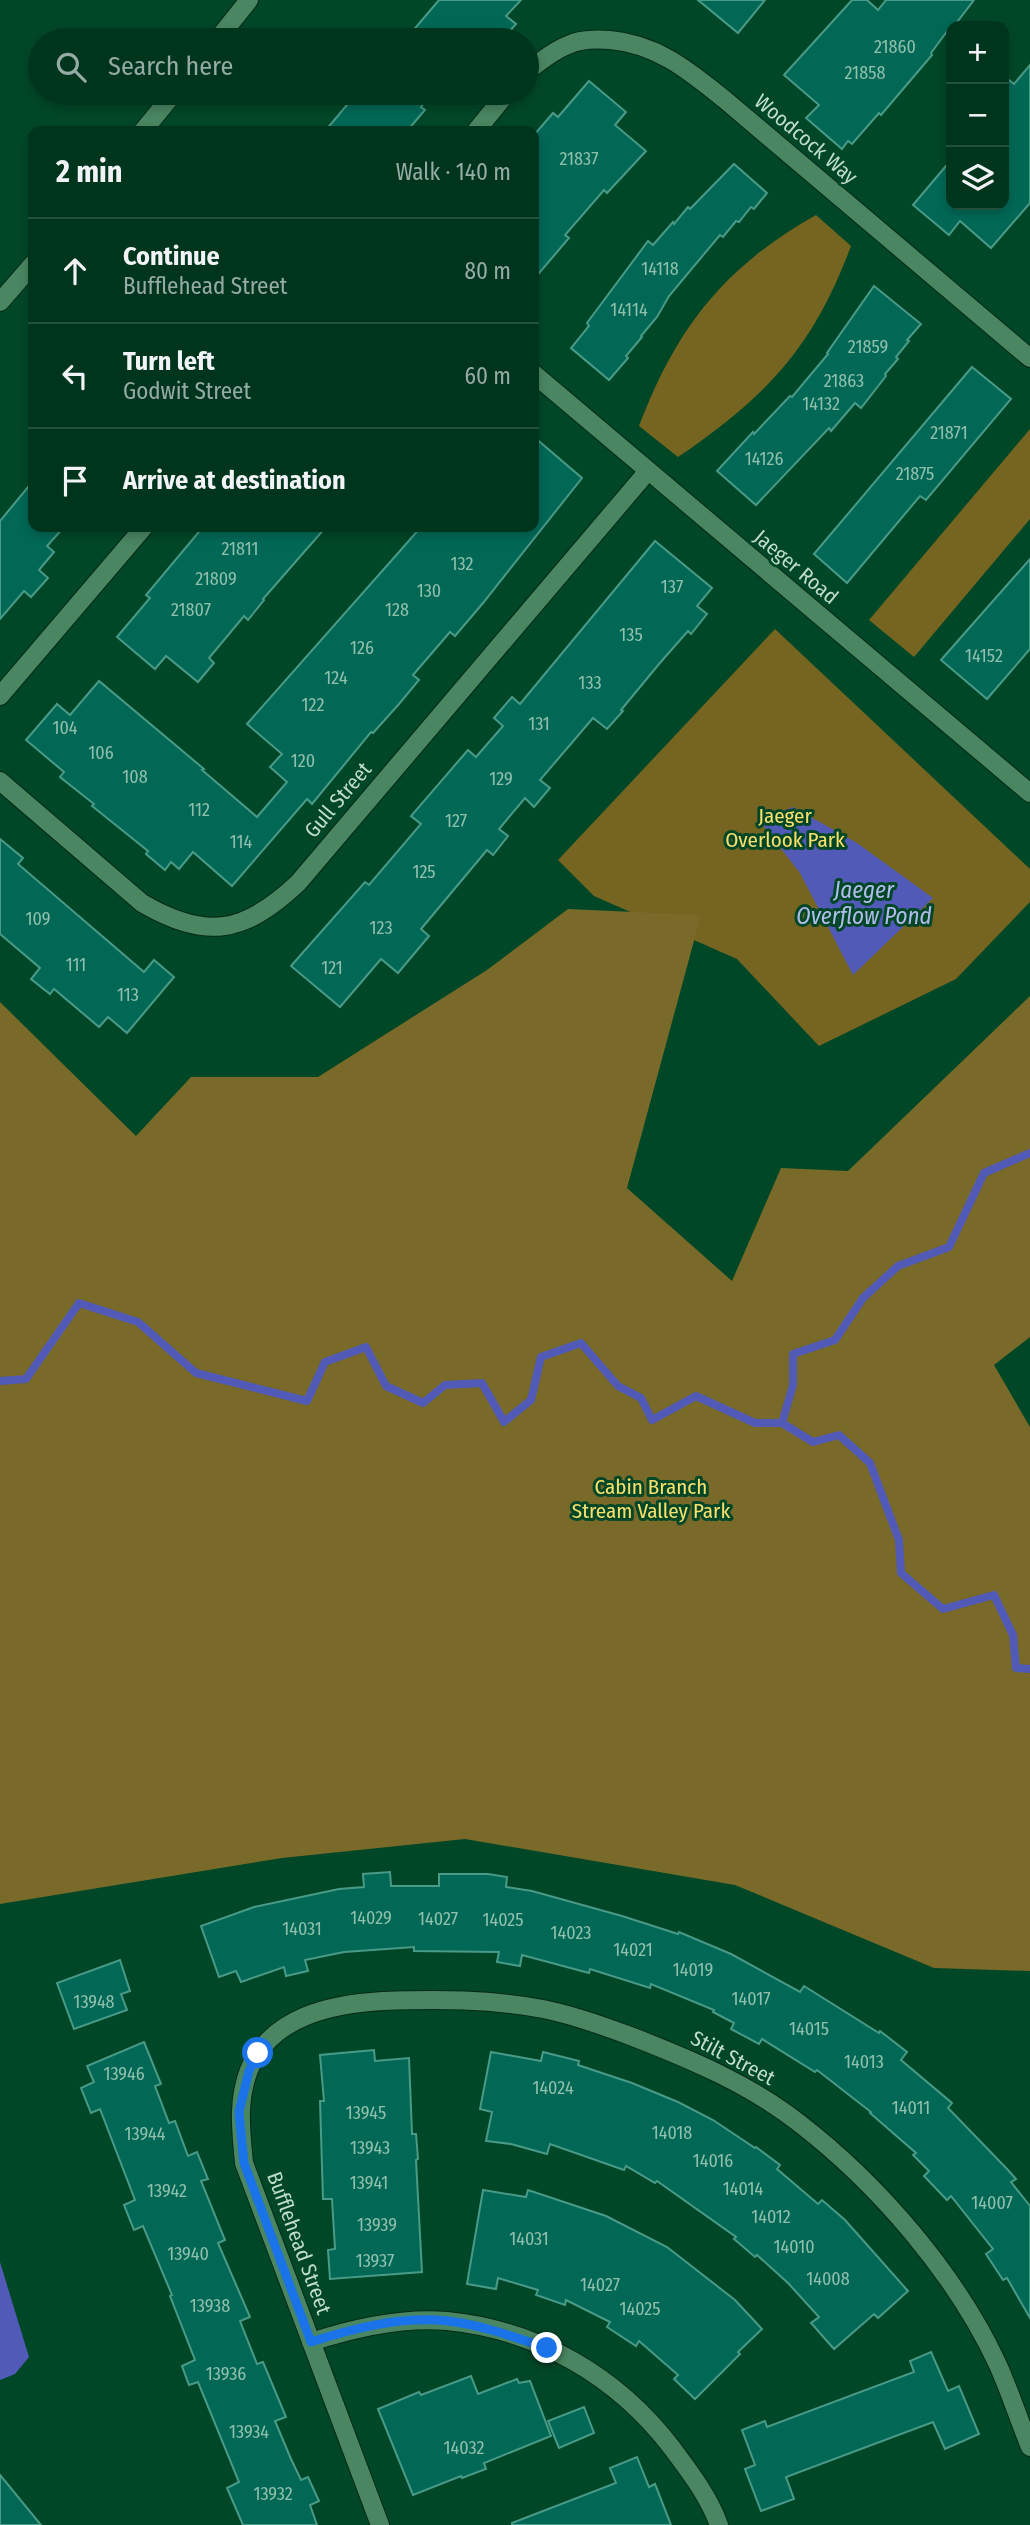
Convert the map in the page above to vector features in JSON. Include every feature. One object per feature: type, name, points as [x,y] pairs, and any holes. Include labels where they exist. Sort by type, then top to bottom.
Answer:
[{"type":"street","points":[[226,28],[244,2]]},
{"type":"street","name":"Woodcock Way","points":[[539,62],[569,44],[596,38],[626,41],[655,50],[684,67],[1030,358]]},
{"type":"street","points":[[148,126],[165,105]]},
{"type":"street","points":[[480,126],[497,105]]},
{"type":"street","points":[[0,302],[28,270]]},
{"type":"street","name":"Jaeger Road","points":[[539,378],[1030,793]]},
{"type":"street","name":"Gull Street","points":[[0,781],[7,790],[142,903],[167,918],[217,928],[242,923],[280,900],[299,883],[648,471]]},
{"type":"street","points":[[0,696],[140,532]]},
{"type":"street","name":"Stilt Street","points":[[258,2053],[276,2033],[295,2021],[347,2003],[486,2001],[545,2009],[596,2024],[705,2066],[751,2090],[798,2122],[845,2160],[922,2242],[968,2311],[997,2364],[1030,2447]]},
{"type":"street","name":"Bufflehead Street","points":[[258,2053],[249,2071],[239,2112],[244,2163],[380,2525]]},
{"type":"street","points":[[311,2342],[343,2331],[374,2325],[447,2321],[497,2331],[547,2348],[591,2370],[631,2400],[685,2465],[714,2510],[719,2525]]},
{"type":"green space","points":[[816,215],[851,246],[820,314],[803,342],[761,391],[737,413],[678,457],[639,426],[669,359],[707,303],[729,279],[783,235]]},
{"type":"green space","points":[[1030,429],[1030,519],[914,657],[869,620]]},
{"type":"green space","name":"Jaeger Overlook Park","points":[[775,629],[1030,869],[1030,902],[956,979],[819,1046],[737,959],[594,896],[558,860]]},
{"type":"green space","name":"Cabin Branch Stream Valley Park","points":[[568,909],[701,915],[627,1188],[732,1281],[781,1168],[848,1171],[1030,996],[1030,1337],[994,1365],[1030,1427],[1030,1971],[934,1968],[735,1885],[465,1839],[282,1858],[0,1904],[0,1002],[136,1136],[191,1077],[318,1077],[487,970]]},
{"type":"water","name":"Jaeger Overflow Pond","points":[[793,807],[857,843],[933,898],[853,975],[800,873],[759,820]]},
{"type":"water","points":[[0,2262],[29,2357],[15,2374],[0,2380]]},
{"type":"building","points":[[439,0],[521,0],[506,16],[516,24],[512,28],[415,28]]},
{"type":"building","points":[[698,0],[765,0],[738,33]]},
{"type":"building","points":[[852,0],[867,0],[878,10],[886,0],[974,0],[958,21],[946,21],[946,33],[932,55],[881,115],[879,113],[852,144],[848,141],[842,149],[806,118],[819,105],[784,75]]},
{"type":"building","points":[[1030,65],[1030,203],[991,248],[960,221],[949,235],[913,205],[946,166],[946,210],[1009,210],[1009,80],[1014,84]]},
{"type":"building","points":[[589,81],[626,112],[615,125],[646,151],[607,193],[604,190],[565,235],[569,238],[539,273],[539,129],[553,113],[558,117]]},
{"type":"building","points":[[347,105],[423,105],[421,107],[425,110],[411,126],[329,126]]},
{"type":"building","points":[[734,164],[767,193],[754,209],[751,207],[739,222],[736,221],[723,237],[720,235],[669,296],[657,317],[626,356],[628,358],[609,380],[571,348],[648,241],[653,245],[688,207],[690,209]]},
{"type":"building","points":[[874,286],[921,324],[861,408],[855,403],[831,431],[829,428],[756,505],[717,471],[753,432],[754,434],[790,396],[792,397],[828,354]]},
{"type":"building","points":[[972,367],[1011,399],[926,500],[920,496],[847,583],[814,554]]},
{"type":"building","points":[[539,441],[582,478],[483,603],[455,636],[450,632],[413,675],[419,680],[399,704],[373,733],[371,732],[312,804],[307,799],[232,886],[193,852],[179,869],[171,862],[165,870],[146,854],[148,851],[60,777],[64,772],[26,740],[57,704],[70,715],[99,681],[257,817],[287,782],[270,767],[282,754],[247,724],[417,532],[539,532]]},
{"type":"building","points":[[28,487],[28,532],[60,532],[47,546],[54,552],[39,570],[48,578],[31,597],[24,591],[0,619],[0,521]]},
{"type":"building","points":[[199,532],[322,532],[248,620],[244,616],[209,658],[214,663],[198,682],[166,656],[155,669],[117,637],[150,598],[146,595]]},
{"type":"building","points":[[655,541],[712,588],[697,606],[707,614],[691,634],[688,631],[659,664],[607,729],[593,718],[540,780],[550,788],[534,807],[525,798],[499,829],[508,836],[493,855],[487,850],[421,929],[429,936],[398,973],[381,959],[340,1007],[291,966],[365,882],[369,885],[421,824],[411,816],[468,750],[476,757],[503,726],[494,718],[512,697],[520,704]]},
{"type":"building","points":[[1030,559],[1030,649],[987,699],[941,660]]},
{"type":"building","points":[[0,839],[23,858],[18,864],[144,972],[154,960],[174,977],[127,1033],[108,1017],[99,1027],[54,989],[50,994],[31,979],[40,968],[0,934]]},
{"type":"building","points":[[390,1872],[391,1886],[439,1886],[439,1874],[488,1874],[507,1877],[506,1887],[532,1891],[678,1934],[679,1932],[731,1954],[800,1992],[804,1986],[879,2033],[880,2031],[907,2052],[901,2060],[952,2103],[948,2108],[1016,2179],[1011,2182],[1030,2206],[1030,2318],[1007,2278],[1003,2280],[986,2254],[993,2249],[951,2196],[947,2200],[924,2176],[929,2171],[913,2155],[916,2153],[871,2112],[817,2070],[815,2072],[762,2039],[759,2044],[731,2029],[734,2023],[713,2012],[714,2010],[651,1984],[650,1988],[590,1969],[589,1973],[522,1955],[520,1966],[497,1962],[499,1952],[414,1951],[414,1947],[344,1952],[305,1960],[308,1971],[286,1976],[284,1967],[241,1982],[236,1971],[219,1977],[201,1926],[254,1907],[339,1889],[364,1887],[363,1874]]},
{"type":"building","points":[[120,1960],[130,1991],[121,1994],[127,2010],[74,2029],[57,1983]]},
{"type":"building","points":[[144,2042],[161,2084],[155,2086],[169,2123],[175,2121],[188,2156],[197,2152],[208,2179],[201,2181],[225,2240],[218,2243],[250,2317],[240,2321],[257,2364],[263,2362],[286,2417],[275,2421],[291,2459],[301,2480],[308,2477],[319,2501],[310,2505],[317,2525],[243,2525],[227,2488],[239,2482],[198,2382],[189,2385],[182,2366],[195,2360],[170,2296],[172,2295],[143,2226],[134,2230],[124,2205],[135,2200],[100,2109],[91,2113],[81,2088],[94,2082],[87,2066]]},
{"type":"building","points":[[374,2050],[375,2061],[409,2058],[412,2134],[416,2134],[418,2159],[422,2272],[330,2279],[328,2250],[335,2249],[332,2199],[323,2199],[320,2101],[324,2101],[320,2055]]},
{"type":"building","points":[[491,2052],[541,2061],[543,2052],[579,2061],[578,2065],[632,2083],[713,2120],[780,2165],[777,2169],[818,2204],[822,2200],[845,2220],[908,2291],[878,2318],[874,2314],[834,2349],[811,2323],[819,2317],[788,2283],[757,2255],[755,2257],[734,2239],[736,2237],[657,2181],[655,2183],[626,2166],[624,2170],[550,2144],[547,2154],[511,2144],[486,2141],[492,2112],[480,2109]]},
{"type":"building","points":[[483,2190],[526,2197],[528,2190],[606,2216],[667,2247],[735,2300],[762,2329],[695,2399],[674,2379],[678,2375],[639,2341],[636,2346],[607,2327],[610,2322],[566,2300],[565,2305],[536,2295],[538,2290],[498,2278],[496,2289],[467,2284]]},
{"type":"building","points":[[931,2352],[948,2391],[959,2386],[979,2434],[945,2449],[933,2422],[786,2477],[794,2499],[761,2511],[745,2469],[755,2465],[742,2430],[765,2421],[767,2427],[914,2372],[910,2361]]},
{"type":"building","points":[[471,2376],[478,2394],[517,2379],[519,2383],[530,2381],[551,2436],[484,2463],[486,2469],[413,2495],[378,2409],[419,2392],[421,2395]]},
{"type":"building","points":[[584,2407],[594,2433],[559,2448],[548,2421]]},
{"type":"building","points":[[637,2457],[649,2487],[655,2484],[671,2525],[512,2525],[616,2483],[610,2468]]},
{"type":"building","points":[[0,2475],[41,2525],[0,2525]]},
{"type":"waterway","points":[[0,1381],[26,1379],[79,1303],[138,1322],[196,1373],[307,1401],[325,1362],[366,1347],[386,1386],[423,1403],[445,1385],[482,1383],[504,1422],[531,1400],[541,1357],[581,1343],[618,1386],[641,1398],[652,1420],[696,1396],[755,1423],[782,1423],[793,1385],[793,1354],[835,1340],[863,1298],[898,1266],[949,1247],[984,1173],[1030,1153]]},
{"type":"waterway","points":[[782,1423],[813,1442],[839,1435],[870,1463],[899,1540],[901,1573],[943,1609],[994,1595],[1013,1635],[1016,1668],[1030,1669]]},
{"type":"route","points":[[258,2053],[249,2071],[239,2112],[244,2163],[311,2342],[343,2331],[374,2325],[447,2321],[497,2331],[547,2348]]}]
